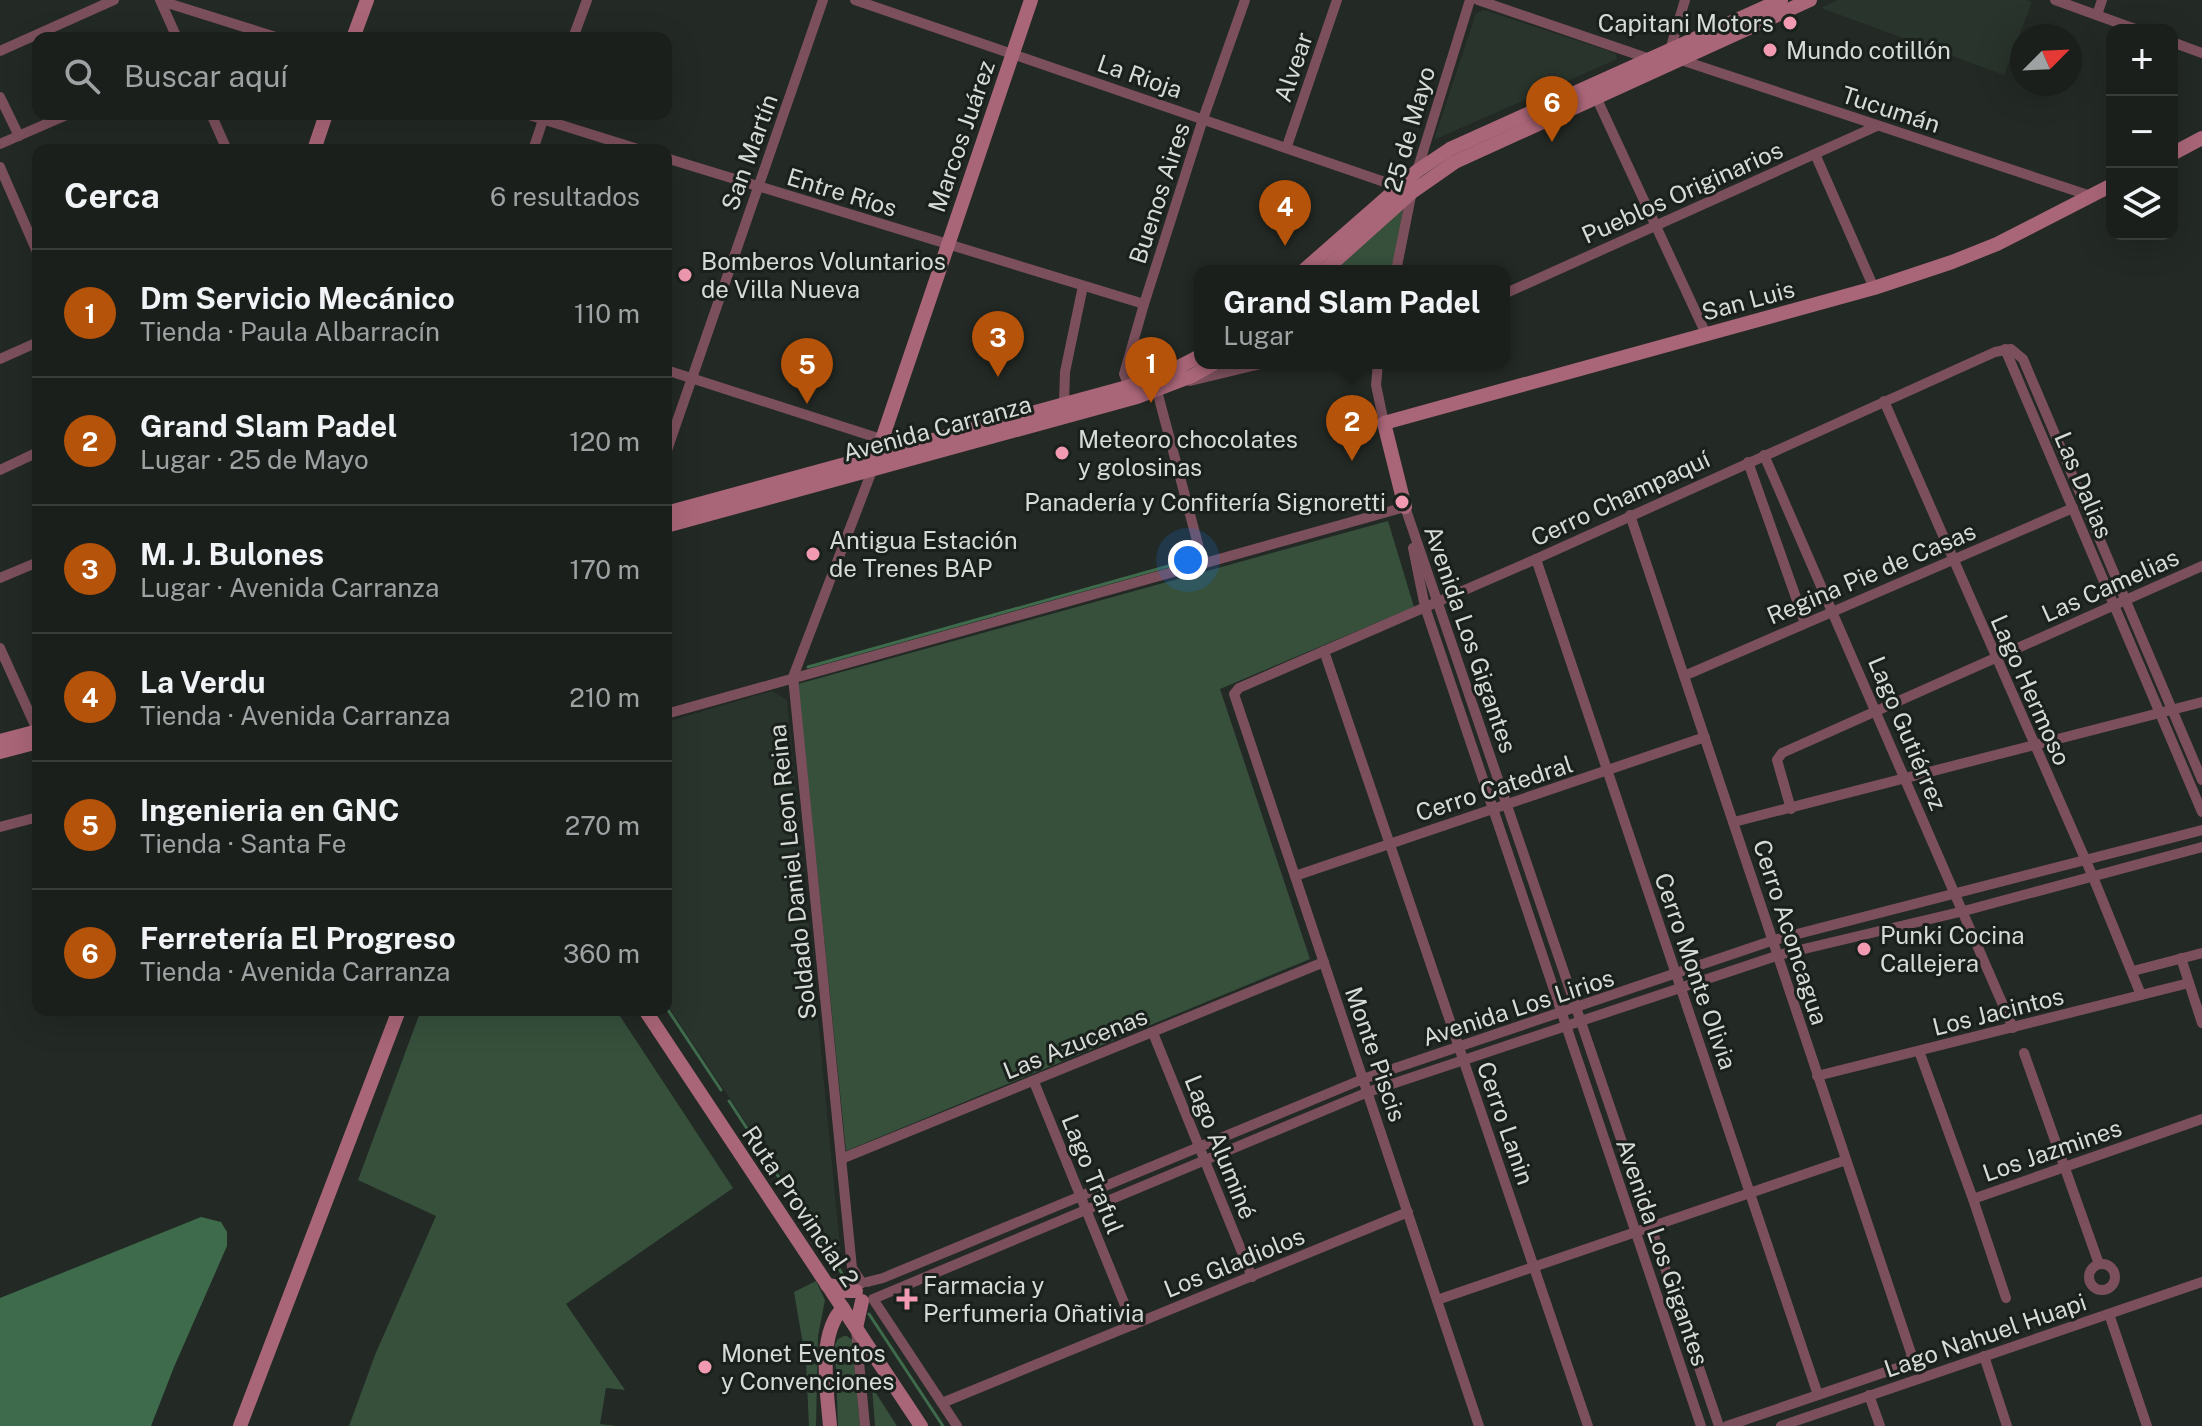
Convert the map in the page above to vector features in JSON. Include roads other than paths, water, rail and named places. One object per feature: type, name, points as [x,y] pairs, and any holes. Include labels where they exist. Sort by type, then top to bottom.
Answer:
[{"type":"main road","points":[[355,32],[367,0]]},
{"type":"main road","name":"Marcos Juárez","points":[[874,462],[1031,0]]},
{"type":"main road","points":[[1310,265],[1405,189],[1455,162],[1596,97],[1781,0]]},
{"type":"main road","points":[[1330,265],[1405,189],[1417,171],[1450,149],[1650,59],[1674,55],[1810,0]]},
{"type":"main road","points":[[316,144],[324,120]]},
{"type":"main road","points":[[2178,151],[2202,138]]},
{"type":"main road","name":"San Luis","points":[[1384,423],[1874,288],[1986,249],[2106,188]]},
{"type":"main road","name":"Avenida Carranza","points":[[672,512],[874,462],[1132,392],[1194,359]]},
{"type":"main road","name":"Avenida Carranza","points":[[672,524],[1064,404],[1163,388],[1203,369]]},
{"type":"main road","points":[[1384,423],[1405,507]]},
{"type":"main road","points":[[0,741],[32,733]]},
{"type":"main road","points":[[0,752],[32,744]]},
{"type":"main road","points":[[240,1426],[397,1016]]},
{"type":"main road","name":"Ruta Provincial 2","points":[[649,1016],[921,1426]]},
{"type":"main road","points":[[827,1285],[846,1291],[864,1291],[856,1328]]},
{"type":"main road","points":[[830,1426],[827,1338],[833,1318],[843,1308]]},
{"type":"main road","points":[[823,1426],[828,1398]]},
{"type":"street","points":[[42,32],[114,0]]},
{"type":"street","points":[[575,32],[587,0]]},
{"type":"street","name":"San Martín","points":[[672,436],[823,0]]},
{"type":"street","name":"La Rioja","points":[[855,0],[1405,189]]},
{"type":"street","name":"Buenos Aires","points":[[1132,392],[1124,374],[1144,304],[1245,0]]},
{"type":"street","name":"Alvear","points":[[1287,146],[1337,0]]},
{"type":"street","name":"25 de Mayo","points":[[1417,171],[1470,0]]},
{"type":"street","points":[[1478,0],[1650,59]]},
{"type":"street","points":[[1674,55],[1685,0]]},
{"type":"street","points":[[2055,0],[2122,24]]},
{"type":"street","points":[[2097,15],[2102,0]]},
{"type":"street","points":[[166,4],[175,32]]},
{"type":"street","points":[[166,4],[259,32]]},
{"type":"street","points":[[0,51],[32,37]]},
{"type":"street","points":[[2178,44],[2202,53]]},
{"type":"street","name":"Tucumán","points":[[1674,55],[2091,196]]},
{"type":"street","points":[[0,97],[19,136]]},
{"type":"street","points":[[1596,97],[1706,334]]},
{"type":"street","points":[[0,144],[55,120]]},
{"type":"street","points":[[214,120],[224,144]]},
{"type":"street","points":[[535,144],[543,120]]},
{"type":"street","points":[[553,120],[623,144]]},
{"type":"street","name":"Pueblos Originarios","points":[[1510,291],[1877,126]]},
{"type":"street","points":[[1815,154],[1874,288]]},
{"type":"street","name":"Entre Ríos","points":[[672,160],[1144,304]]},
{"type":"street","points":[[0,167],[32,228]]},
{"type":"street","name":"25 de Mayo","points":[[1397,265],[1405,189]]},
{"type":"street","points":[[1064,404],[1065,372],[1083,286]]},
{"type":"street","points":[[0,359],[32,345]]},
{"type":"street","name":"Las Dalias","points":[[2005,349],[2019,352],[2023,359],[2202,780]]},
{"type":"street","name":"Las Dalias","points":[[2005,349],[2202,812]]},
{"type":"street","name":"Cerro Champaquí","points":[[1234,694],[1239,688],[2005,349]]},
{"type":"street","points":[[1203,563],[1163,388],[1241,369]]},
{"type":"street","points":[[1378,369],[1377,398],[1384,423]]},
{"type":"street","points":[[672,372],[881,439]]},
{"type":"street","name":"Lago Hermoso","points":[[1884,401],[2093,877],[2141,995]]},
{"type":"street","points":[[0,470],[32,455]]},
{"type":"street","name":"Lago Gutiérrez","points":[[1764,455],[1878,711],[2013,1028]]},
{"type":"street","name":"Soldado Daniel Leon Reina","points":[[874,462],[793,677],[852,1268],[864,1291],[957,1426]]},
{"type":"street","points":[[1748,462],[1805,623]]},
{"type":"street","points":[[672,712],[1405,507]]},
{"type":"street","name":"Avenida Los Gigantes","points":[[1405,507],[1719,1426]]},
{"type":"street","name":"Avenida Los Gigantes","points":[[1405,507],[1425,607],[1701,1426]]},
{"type":"street","name":"Regina Pie de Casas","points":[[1684,676],[2073,508]]},
{"type":"street","name":"Cerro Aconcagua","points":[[1630,515],[1911,1350],[1910,1361]]},
{"type":"street","name":"Cerro Monte Olivia","points":[[1536,559],[1818,1395]]},
{"type":"street","points":[[0,578],[32,565]]},
{"type":"street","name":"Las Camelias","points":[[1791,809],[1777,760],[1782,753],[2202,566]]},
{"type":"street","points":[[0,648],[32,718]]},
{"type":"street","name":"Cerro Lanin","points":[[1324,651],[1588,1426]]},
{"type":"street","name":"Monte Piscis","points":[[1234,694],[1479,1426]]},
{"type":"street","points":[[1734,822],[2202,702]]},
{"type":"street","name":"Cerro Catedral","points":[[1295,876],[1705,737]]},
{"type":"street","points":[[0,827],[32,819]]},
{"type":"street","name":"Avenida Los Lirios","points":[[864,1291],[883,1278],[1363,1079],[1774,940],[2202,830]]},
{"type":"street","name":"Avenida Los Lirios","points":[[864,1291],[1086,1210],[1368,1092],[1779,955],[1964,911],[2202,847]]},
{"type":"street","points":[[2133,971],[2202,953]]},
{"type":"street","points":[[2181,958],[2202,1023]]},
{"type":"street","name":"Las Azucenas","points":[[841,1159],[1324,962]]},
{"type":"street","name":"Los Jacintos","points":[[1817,1076],[2189,983]]},
{"type":"street","name":"Lago Aluminé","points":[[1153,1033],[1252,1277]]},
{"type":"street","name":"Los Jazmines","points":[[1919,1051],[1973,1199],[2202,1119]]},
{"type":"street","points":[[2024,1053],[2099,1264]]},
{"type":"street","name":"Lago Traful","points":[[1034,1082],[1133,1325]]},
{"type":"street","points":[[1437,1300],[1846,1160]]},
{"type":"street","points":[[1973,1199],[2006,1298]]},
{"type":"street","name":"Los Gladiolos","points":[[942,1403],[1408,1212]]},
{"type":"street","name":"Lago Nahuel Huapi","points":[[1781,1426],[2202,1282]]},
{"type":"street","points":[[2109,1314],[2147,1426]]},
{"type":"street","points":[[856,1328],[865,1426]]},
{"type":"street","points":[[1984,1356],[2007,1426]]},
{"type":"street","name":"Lago Nahuel Huapi","points":[[1727,1426],[1910,1361]]},
{"type":"street","points":[[1869,1395],[1880,1426]]},
{"type":"waterway","points":[[808,667],[1190,560]]},
{"type":"waterway","points":[[672,1016],[721,1090]]},
{"type":"waterway","points":[[729,1101],[843,1275]]},
{"type":"waterway","points":[[869,1314],[943,1426]]},
{"type":"place","name":"Capitani Motors","points":[[1790,23]]},
{"type":"place","name":"Mundo cotillón","points":[[1770,50]]},
{"type":"place","name":"Ferretería El Progreso","points":[[1552,142]]},
{"type":"place","name":"La Verdu","points":[[1285,246]]},
{"type":"place","name":"Bomberos Voluntarios de Villa Nueva","points":[[685,275]]},
{"type":"place","name":"M. J. Bulones","points":[[998,377]]},
{"type":"place","name":"Dm Servicio Mecánico","points":[[1151,403]]},
{"type":"place","name":"Ingenieria en GNC","points":[[807,404]]},
{"type":"place","name":"Meteoro chocolates y golosinas","points":[[1062,453]]},
{"type":"place","name":"Grand Slam Padel","points":[[1352,461]]},
{"type":"place","name":"Panadería y Confitería Signoretti","points":[[1402,502]]},
{"type":"place","name":"Antigua Estación de Trenes BAP","points":[[813,554]]},
{"type":"place","name":"Punki Cocina Callejera","points":[[1864,949]]},
{"type":"place","name":"Farmacia y Perfumeria Oñativia","points":[[907,1299]]},
{"type":"place","name":"Monet Eventos y Convenciones","points":[[705,1367]]}]
